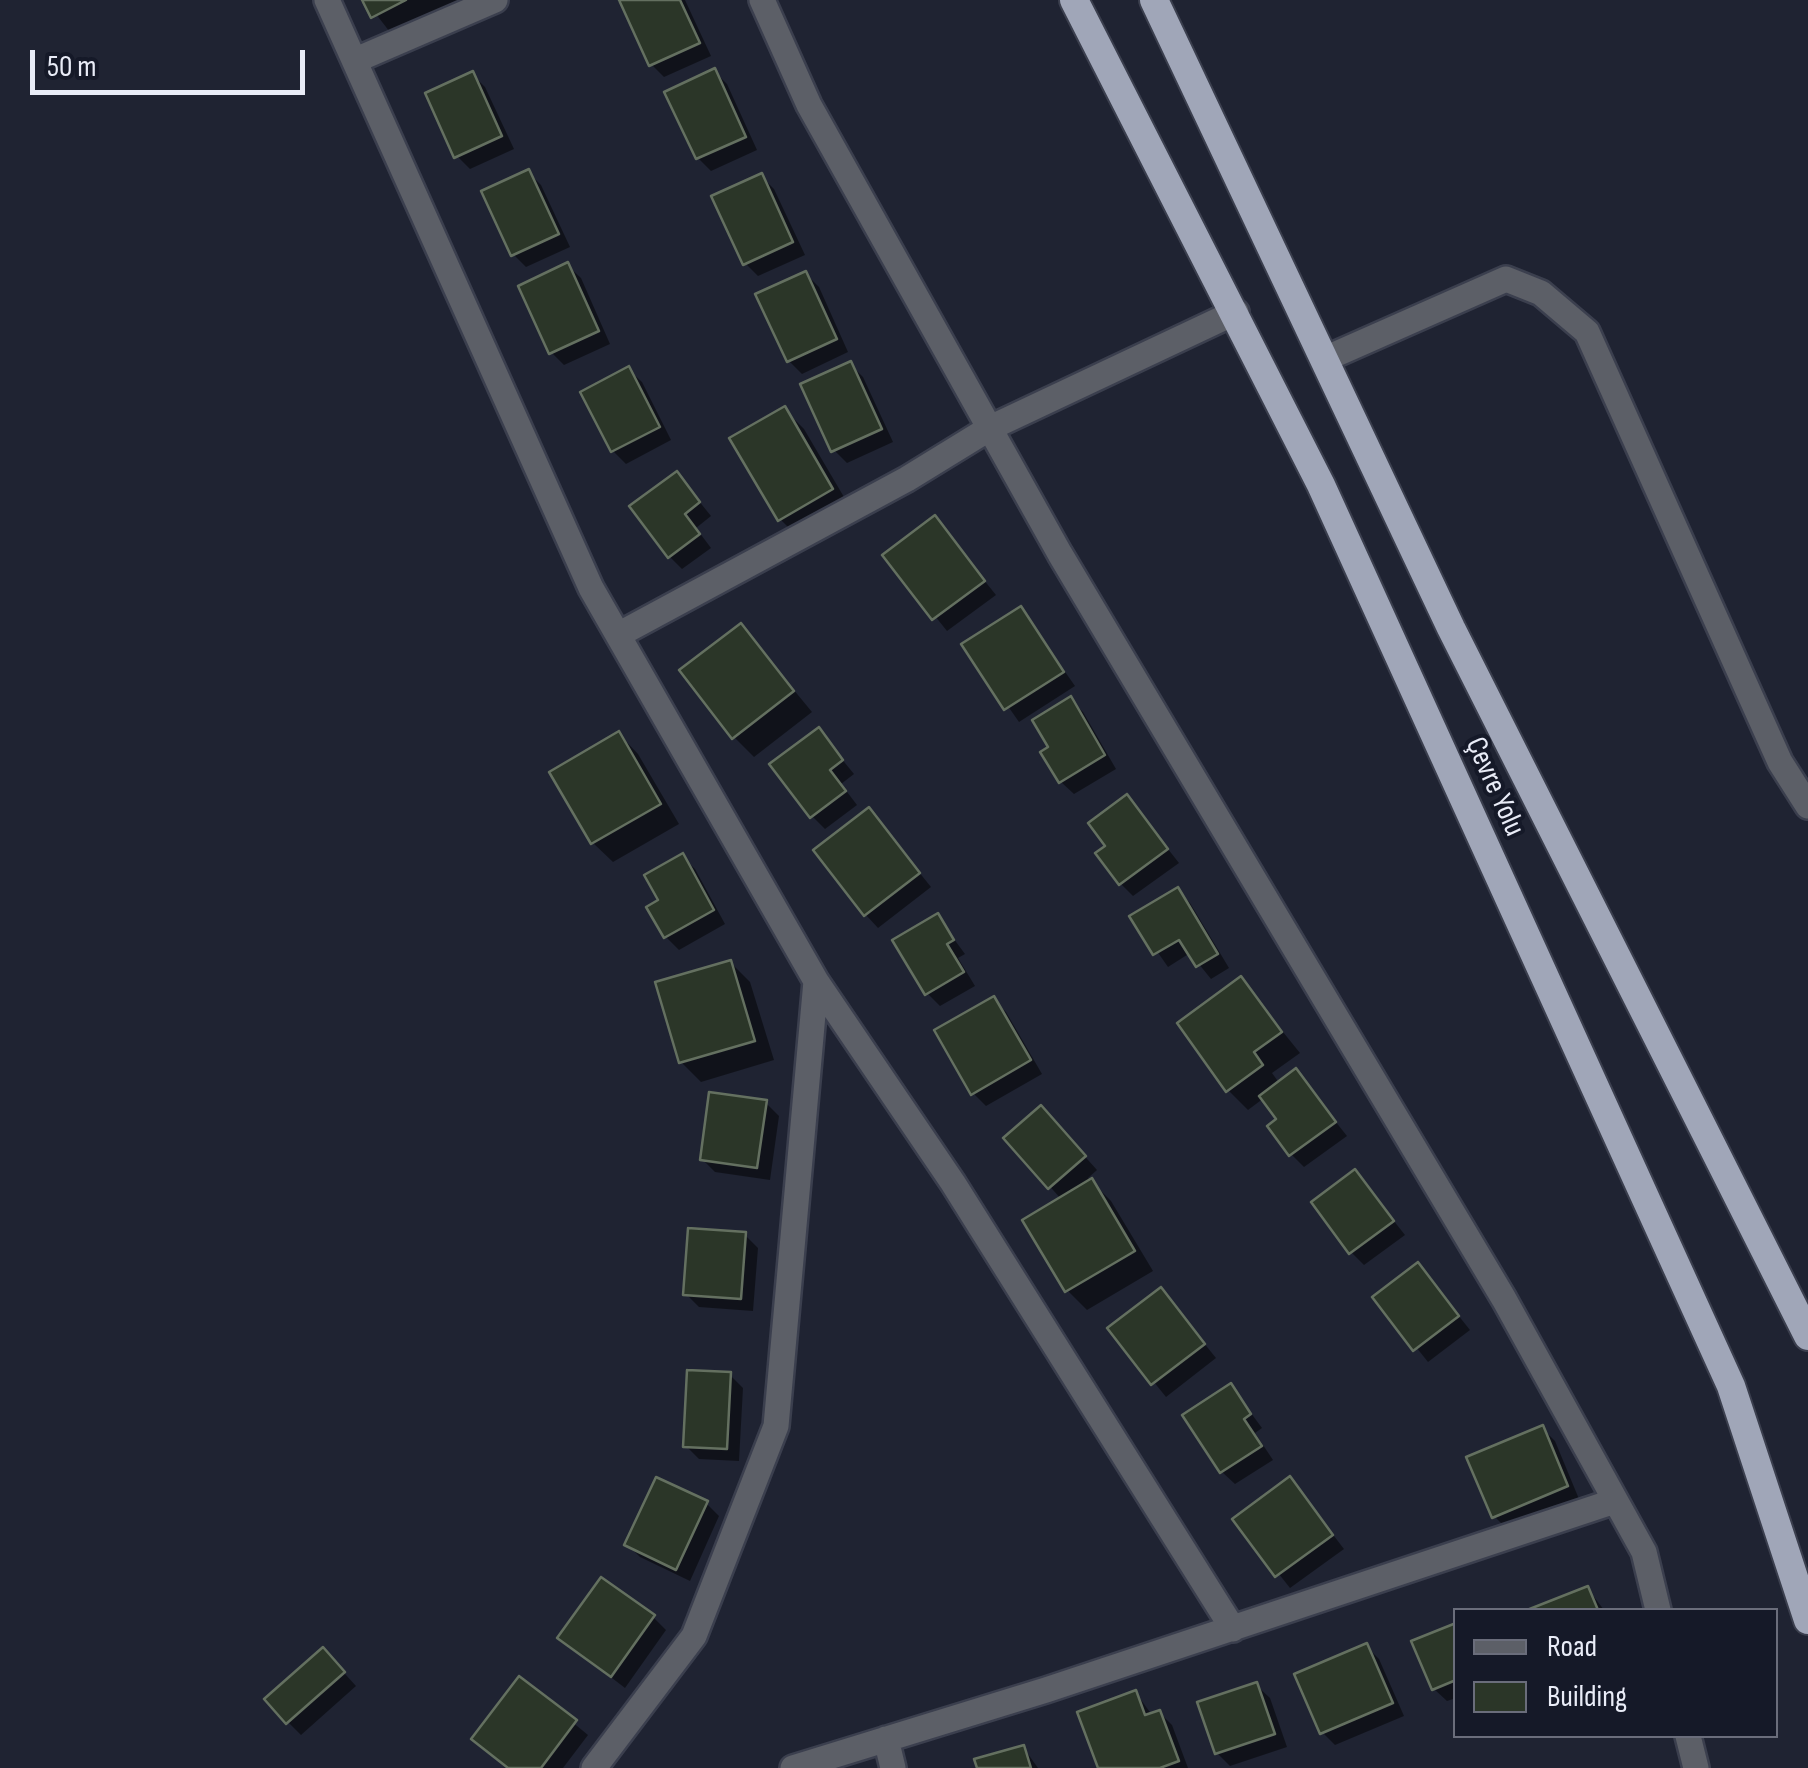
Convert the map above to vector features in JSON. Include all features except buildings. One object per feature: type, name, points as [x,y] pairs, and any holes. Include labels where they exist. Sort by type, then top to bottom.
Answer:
[{"type":"highway","name":"Çevre Yolu","points":[[1074,0],[1321,485],[1731,1386],[1808,1620]]},
{"type":"highway","name":"Çevre Yolu","points":[[1154,0],[1452,628],[1808,1336]]},
{"type":"street","points":[[327,0],[591,588],[816,982],[954,1183],[1233,1629]]},
{"type":"street","points":[[356,60],[495,0]]},
{"type":"street","points":[[762,0],[809,105],[1080,588],[1504,1299],[1644,1552],[1658,1608]]},
{"type":"street","points":[[1325,358],[1506,280],[1541,293],[1587,332],[1780,762],[1808,806]]},
{"type":"street","points":[[618,635],[907,479],[990,428],[1236,312]]},
{"type":"street","points":[[594,1768],[694,1636],[776,1426],[816,982]]},
{"type":"street","points":[[793,1768],[1233,1629],[1616,1501]]},
{"type":"street","points":[[1688,1738],[1696,1768]]},
{"type":"street","points":[[886,1739],[893,1768]]}]
